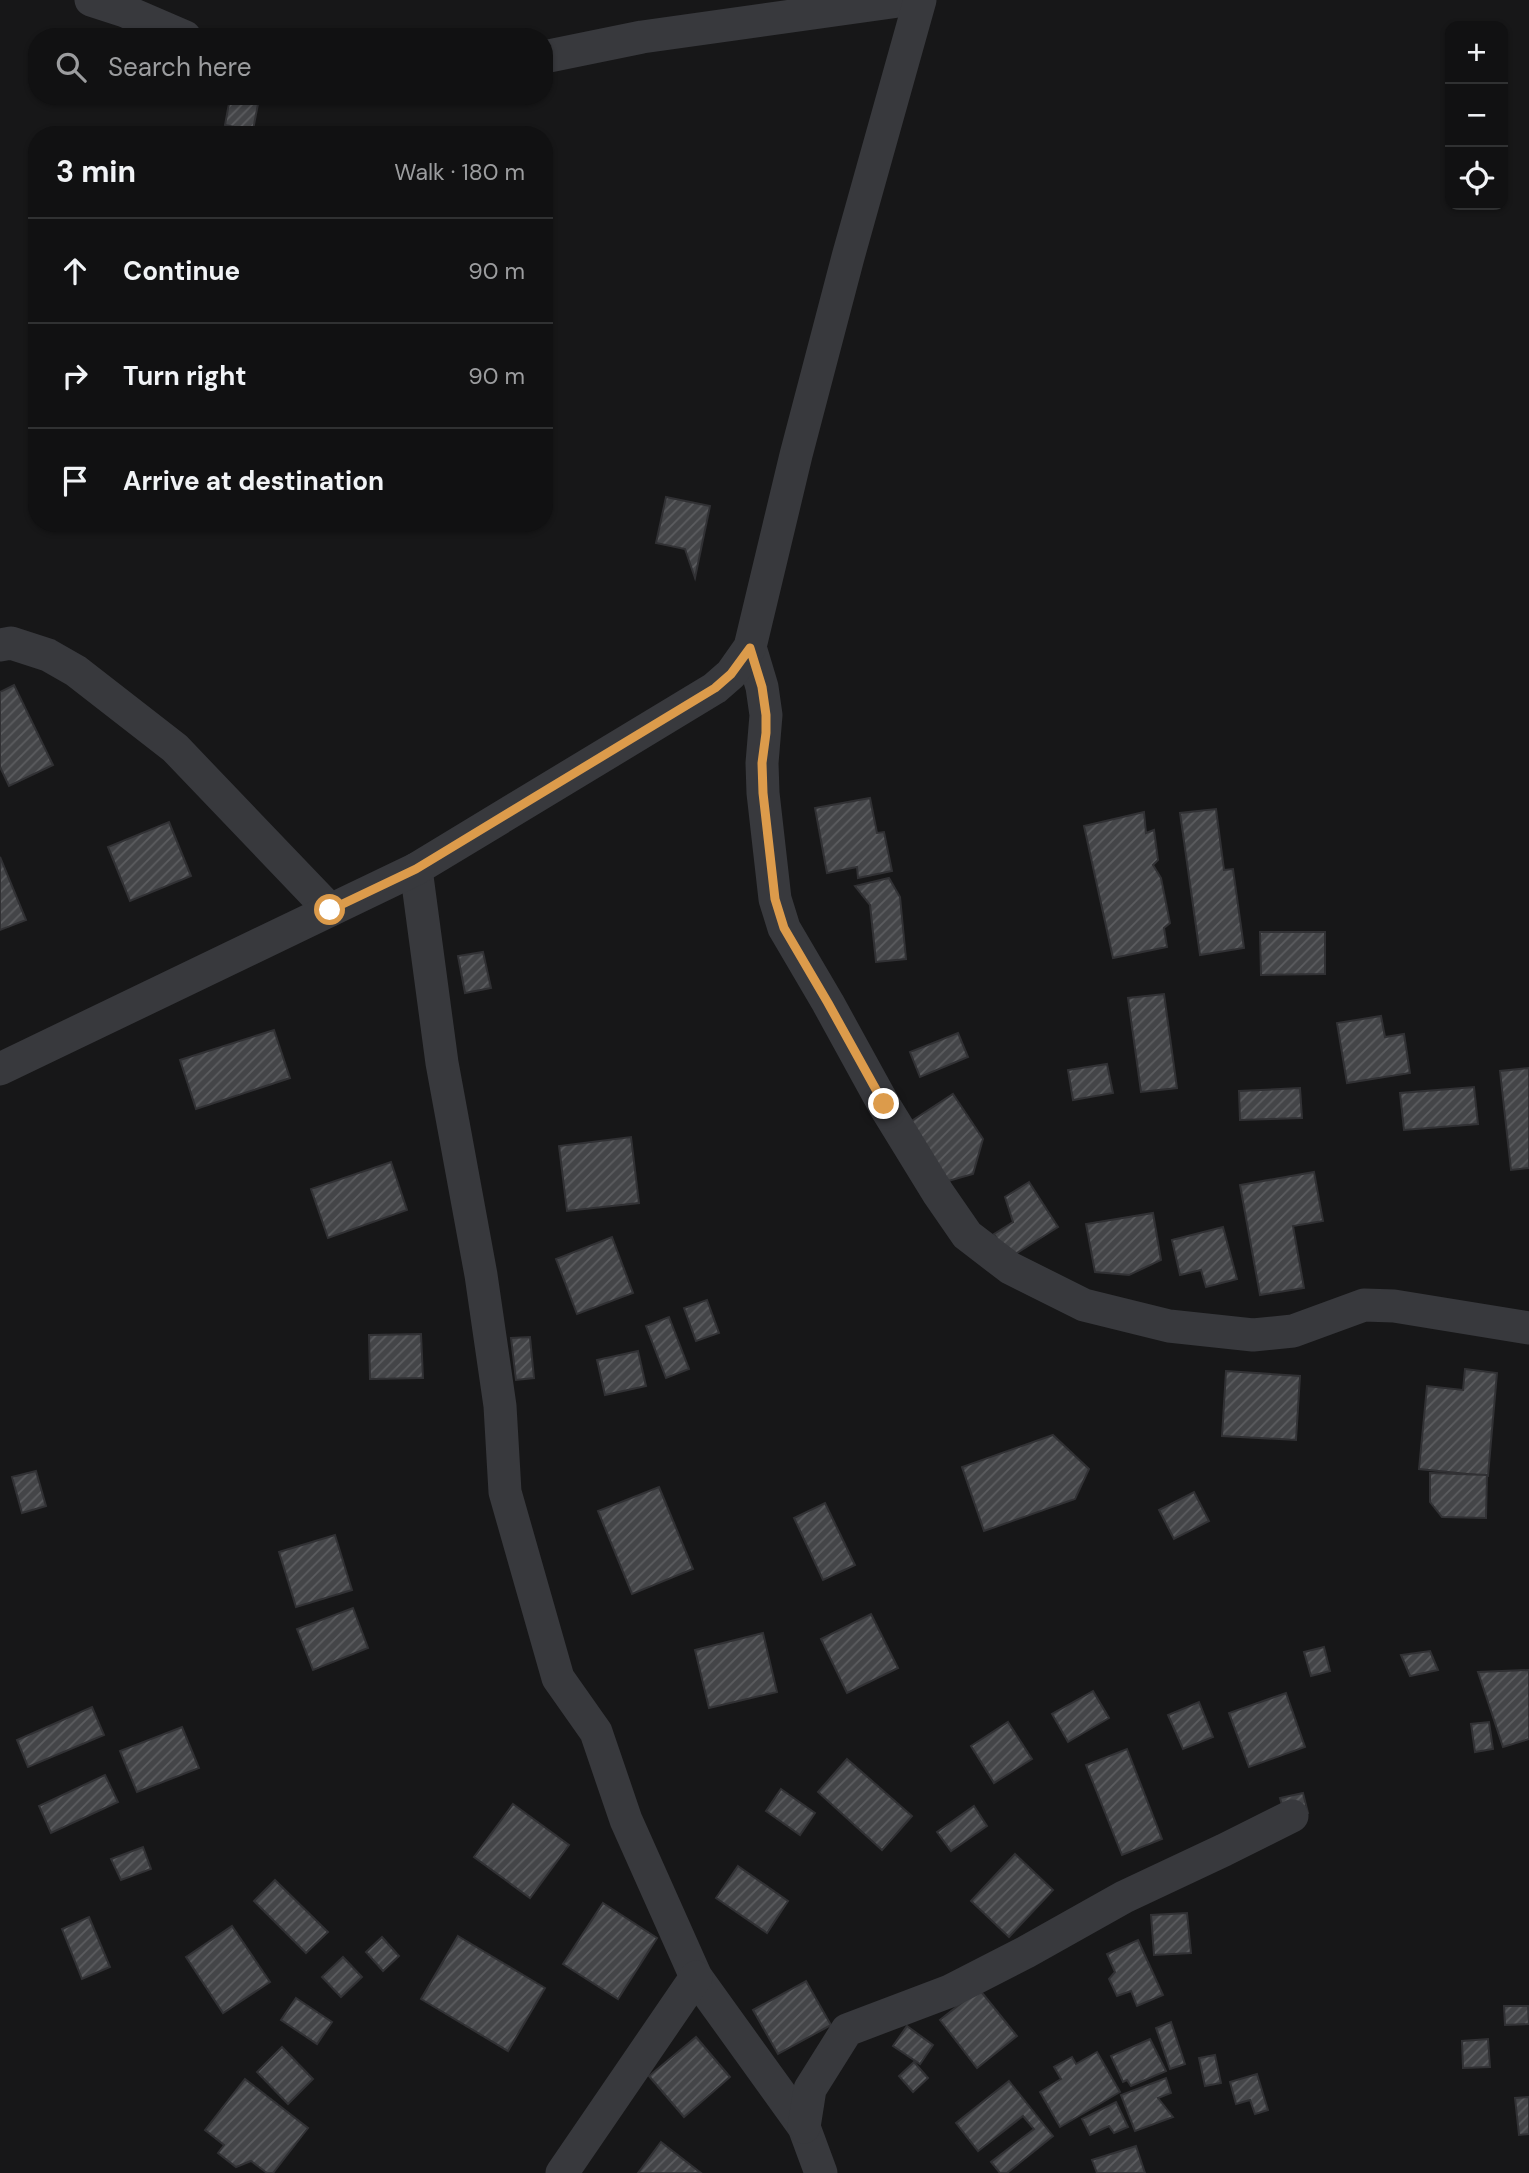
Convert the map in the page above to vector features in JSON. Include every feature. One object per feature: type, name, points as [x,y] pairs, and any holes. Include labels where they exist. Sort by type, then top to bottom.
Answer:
[{"type":"street","points":[[92,0],[164,28]]},
{"type":"street","points":[[553,55],[642,37],[906,0]]},
{"type":"street","points":[[0,1069],[416,869],[715,688],[731,674],[750,648],[799,442],[920,0]]},
{"type":"street","points":[[0,645],[11,643],[48,655],[76,671],[175,748],[330,910]]},
{"type":"street","points":[[750,648],[762,687],[766,715],[762,763],[763,793],[775,899],[784,928],[884,1104],[938,1194],[967,1235],[1010,1268],[1084,1305],[1169,1326],[1253,1335],[1293,1331],[1364,1305],[1394,1306],[1529,1328]]},
{"type":"street","points":[[416,869],[442,1063],[481,1275],[500,1406],[505,1492],[558,1678],[596,1732],[626,1821],[696,1977],[804,2127],[821,2173]]},
{"type":"street","points":[[804,2127],[810,2089],[847,2030],[950,1991],[1125,1897],[1292,1816]]},
{"type":"street","points":[[562,2173],[696,1977]]},
{"type":"building","points":[[229,105],[258,105],[254,126],[225,125]]},
{"type":"building","points":[[666,497],[710,506],[695,578],[685,549],[656,543]]},
{"type":"building","points":[[14,685],[53,765],[9,786],[0,767],[0,692]]},
{"type":"building","points":[[870,798],[877,833],[884,832],[892,871],[858,878],[857,867],[827,873],[815,808]]},
{"type":"building","points":[[1216,809],[1224,870],[1233,869],[1244,948],[1200,955],[1180,813]]},
{"type":"building","points":[[1144,812],[1146,833],[1154,830],[1158,860],[1153,865],[1161,878],[1170,923],[1164,928],[1167,947],[1113,958],[1084,826]]},
{"type":"building","points":[[169,822],[191,876],[130,901],[108,847]]},
{"type":"building","points":[[0,857],[26,920],[0,930]]},
{"type":"building","points":[[889,878],[900,897],[906,959],[876,962],[870,905],[855,886]]},
{"type":"building","points":[[1260,932],[1325,932],[1325,974],[1261,975]]},
{"type":"building","points":[[483,952],[491,988],[465,993],[458,956]]},
{"type":"building","points":[[1164,994],[1177,1088],[1141,1092],[1128,998]]},
{"type":"building","points":[[1381,1016],[1385,1037],[1404,1034],[1410,1073],[1347,1083],[1337,1023]]},
{"type":"building","points":[[274,1030],[290,1078],[196,1109],[180,1060]]},
{"type":"building","points":[[958,1033],[968,1057],[920,1077],[910,1052]]},
{"type":"building","points":[[1107,1064],[1113,1093],[1073,1100],[1068,1070]]},
{"type":"building","points":[[1529,1068],[1529,1168],[1511,1170],[1500,1071]]},
{"type":"building","points":[[1474,1087],[1478,1124],[1404,1130],[1400,1093]]},
{"type":"building","points":[[1300,1088],[1302,1118],[1240,1120],[1239,1091]]},
{"type":"building","points":[[953,1094],[983,1139],[973,1174],[948,1181],[910,1122]]},
{"type":"building","points":[[631,1137],[639,1203],[567,1211],[559,1146]]},
{"type":"building","points":[[391,1162],[407,1210],[328,1238],[311,1189]]},
{"type":"building","points":[[1314,1172],[1323,1221],[1293,1226],[1304,1288],[1260,1295],[1240,1185]]},
{"type":"building","points":[[1029,1182],[1058,1227],[1009,1258],[994,1234],[1013,1222],[1005,1197]]},
{"type":"building","points":[[1153,1213],[1161,1260],[1129,1275],[1095,1272],[1086,1224]]},
{"type":"building","points":[[1223,1227],[1237,1279],[1206,1287],[1201,1270],[1180,1275],[1172,1240]]},
{"type":"building","points":[[612,1237],[633,1293],[577,1314],[556,1259]]},
{"type":"building","points":[[707,1300],[719,1333],[696,1341],[684,1308]]},
{"type":"building","points":[[669,1317],[689,1369],[666,1378],[646,1326]]},
{"type":"building","points":[[421,1334],[423,1378],[370,1379],[369,1335]]},
{"type":"building","points":[[530,1337],[534,1378],[516,1380],[511,1338]]},
{"type":"building","points":[[638,1351],[646,1386],[605,1395],[597,1360]]},
{"type":"building","points":[[1465,1369],[1497,1373],[1488,1476],[1419,1469],[1427,1386],[1463,1390]]},
{"type":"building","points":[[1226,1371],[1300,1376],[1296,1440],[1222,1436]]},
{"type":"building","points":[[1053,1435],[1089,1469],[1075,1499],[984,1531],[962,1467]]},
{"type":"building","points":[[36,1471],[46,1506],[22,1513],[12,1477]]},
{"type":"building","points":[[1430,1473],[1487,1475],[1486,1518],[1442,1517],[1430,1502]]},
{"type":"building","points":[[659,1487],[693,1569],[632,1594],[598,1511]]},
{"type":"building","points":[[1194,1492],[1209,1521],[1174,1539],[1159,1510]]},
{"type":"building","points":[[825,1503],[855,1565],[823,1580],[794,1518]]},
{"type":"building","points":[[335,1535],[352,1590],[296,1607],[279,1552]]},
{"type":"building","points":[[353,1608],[368,1648],[313,1670],[297,1629]]},
{"type":"building","points":[[871,1614],[898,1668],[847,1693],[821,1639]]},
{"type":"building","points":[[763,1633],[777,1692],[709,1708],[695,1650]]},
{"type":"building","points":[[1324,1647],[1330,1671],[1311,1676],[1304,1652]]},
{"type":"building","points":[[1430,1651],[1438,1670],[1410,1676],[1401,1655]]},
{"type":"building","points":[[1529,1670],[1529,1739],[1503,1747],[1478,1672]]},
{"type":"building","points":[[1093,1691],[1109,1718],[1068,1742],[1052,1714]]},
{"type":"building","points":[[1286,1693],[1305,1747],[1249,1767],[1229,1713]]},
{"type":"building","points":[[1199,1702],[1213,1737],[1183,1749],[1168,1715]]},
{"type":"building","points":[[92,1707],[104,1735],[28,1767],[17,1740]]},
{"type":"building","points":[[1008,1722],[1032,1759],[994,1783],[971,1746]]},
{"type":"building","points":[[1489,1722],[1493,1749],[1475,1752],[1471,1724]]},
{"type":"building","points":[[182,1727],[199,1768],[137,1792],[120,1751]]},
{"type":"building","points":[[1127,1749],[1162,1839],[1122,1855],[1086,1765]]},
{"type":"building","points":[[847,1759],[912,1816],[882,1850],[818,1792]]},
{"type":"building","points":[[105,1775],[118,1802],[51,1833],[39,1806]]},
{"type":"building","points":[[781,1789],[815,1813],[800,1835],[766,1811]]},
{"type":"building","points":[[1303,1793],[1308,1813],[1286,1819],[1280,1798]]},
{"type":"building","points":[[513,1804],[569,1845],[530,1898],[474,1857]]},
{"type":"building","points":[[974,1806],[987,1826],[951,1851],[937,1832]]},
{"type":"building","points":[[143,1847],[151,1869],[121,1880],[111,1859]]},
{"type":"building","points":[[1015,1854],[1053,1890],[1009,1937],[971,1901]]},
{"type":"building","points":[[738,1866],[788,1901],[767,1933],[716,1898]]},
{"type":"building","points":[[275,1880],[328,1932],[306,1953],[254,1901]]},
{"type":"building","points":[[603,1903],[657,1938],[618,1999],[563,1964]]},
{"type":"building","points":[[1187,1913],[1191,1953],[1154,1955],[1151,1915]]},
{"type":"building","points":[[89,1917],[110,1967],[82,1979],[62,1929]]},
{"type":"building","points":[[232,1926],[270,1982],[223,2013],[186,1957]]},
{"type":"building","points":[[458,1936],[545,1988],[508,2051],[421,1999]]},
{"type":"building","points":[[382,1937],[399,1956],[383,1971],[366,1952]]},
{"type":"building","points":[[1138,1940],[1163,1995],[1137,2006],[1131,1991],[1117,1996],[1109,1979],[1115,1972],[1107,1954]]},
{"type":"building","points":[[343,1957],[362,1977],[341,1997],[322,1977]]},
{"type":"building","points":[[806,1981],[831,2025],[778,2054],[753,2010]]},
{"type":"building","points":[[979,1989],[1017,2036],[977,2068],[940,2020]]},
{"type":"building","points":[[296,1998],[332,2022],[317,2044],[281,2020]]},
{"type":"building","points":[[1504,2006],[1528,2006],[1529,2024],[1505,2025]]},
{"type":"building","points":[[1171,2022],[1185,2064],[1170,2069],[1156,2028]]},
{"type":"building","points":[[907,2026],[933,2045],[920,2064],[893,2046]]},
{"type":"building","points":[[696,2037],[730,2077],[684,2117],[649,2076]]},
{"type":"building","points":[[1150,2039],[1166,2071],[1131,2086],[1127,2080],[1123,2082],[1111,2056]]},
{"type":"building","points":[[1488,2039],[1490,2067],[1463,2068],[1462,2041]]},
{"type":"building","points":[[282,2047],[313,2079],[288,2104],[257,2072]]},
{"type":"building","points":[[1097,2052],[1120,2092],[1060,2127],[1040,2092],[1061,2079],[1054,2067],[1072,2057],[1076,2064]]},
{"type":"building","points":[[1215,2055],[1221,2083],[1205,2086],[1199,2058]]},
{"type":"building","points":[[914,2062],[928,2078],[913,2092],[899,2076]]},
{"type":"building","points":[[1257,2074],[1268,2110],[1255,2114],[1250,2100],[1236,2104],[1230,2082]]},
{"type":"building","points":[[1166,2078],[1171,2093],[1158,2098],[1173,2117],[1135,2131],[1121,2095]]},
{"type":"building","points":[[245,2079],[308,2128],[273,2173],[267,2173],[251,2161],[236,2167],[218,2153],[224,2145],[205,2130]]},
{"type":"building","points":[[1009,2081],[1053,2136],[1007,2173],[1000,2173],[991,2162],[1034,2129],[1023,2116],[978,2151],[956,2123]]},
{"type":"building","points":[[1529,2097],[1529,2134],[1519,2135],[1515,2098]]},
{"type":"building","points":[[1116,2102],[1128,2127],[1114,2133],[1109,2126],[1090,2135],[1082,2119]]},
{"type":"building","points":[[661,2142],[701,2173],[638,2173]]},
{"type":"building","points":[[1136,2146],[1145,2173],[1097,2173],[1092,2160]]},
{"type":"route","points":[[330,910],[416,869],[715,688],[731,674],[750,648],[762,687],[766,715],[762,763],[763,793],[775,899],[784,928],[884,1104]]}]
